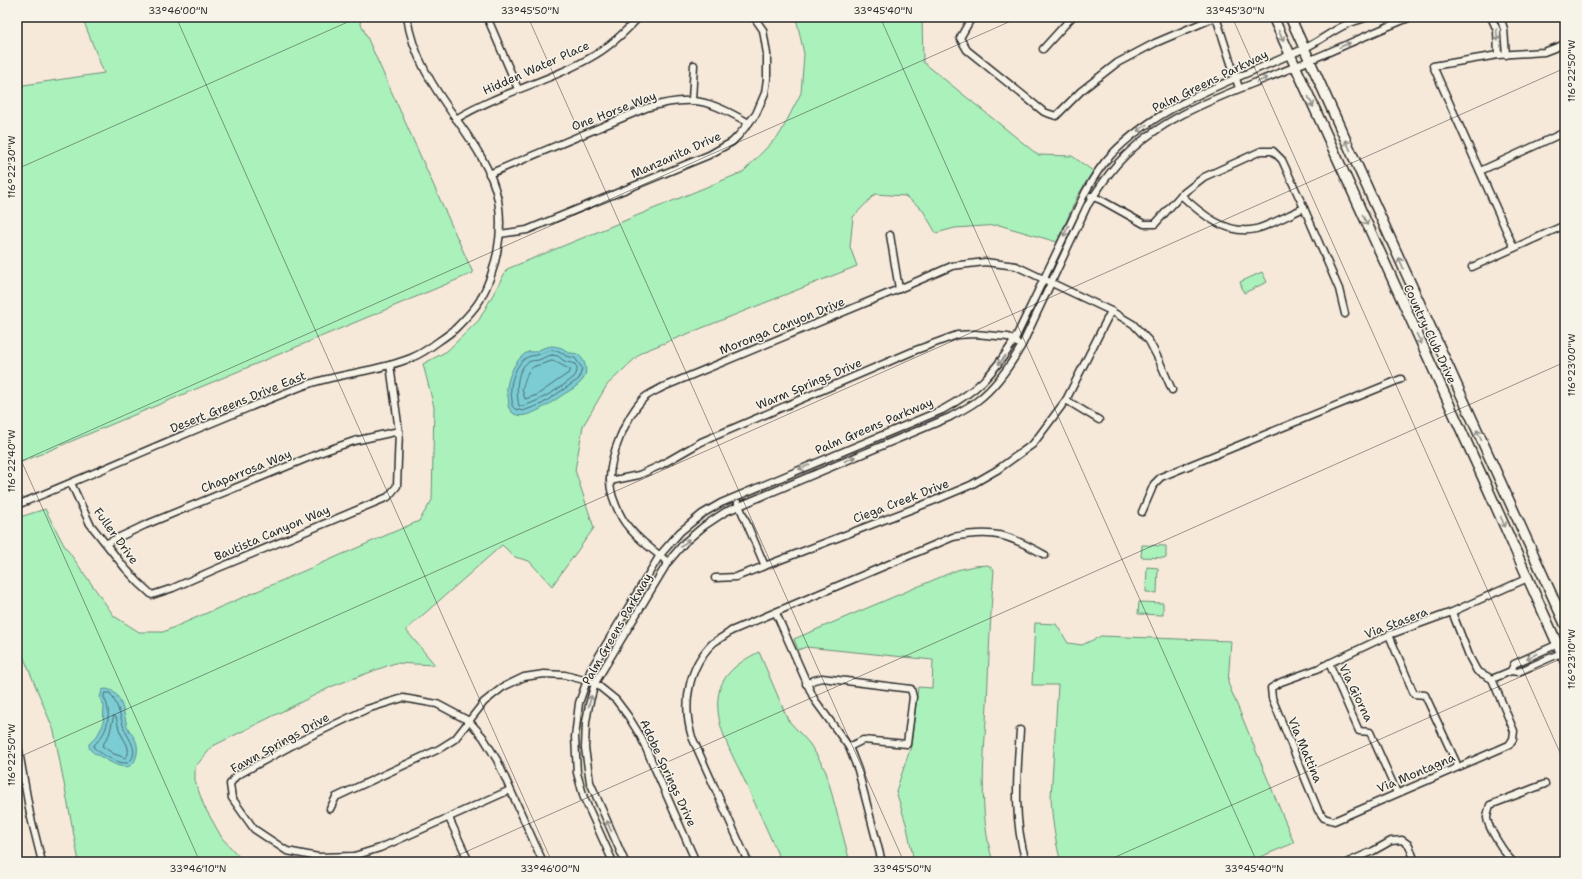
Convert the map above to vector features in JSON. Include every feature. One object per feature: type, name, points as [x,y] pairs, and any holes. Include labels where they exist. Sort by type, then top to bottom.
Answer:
[{"type":"main road","name":"Country Club Drive","points":[[1273,17],[1561,653]]},
{"type":"main road","name":"Country Club Drive","points":[[1290,17],[1565,624]]},
{"type":"street","name":"Desert Greens Drive East","points":[[17,505],[306,385],[390,365],[412,357],[455,330],[479,301],[491,275],[497,253],[500,234],[498,201],[489,174],[474,144],[436,89],[420,60],[409,31],[406,17]]},
{"type":"street","points":[[487,17],[518,88]]},
{"type":"street","name":"Hidden Water Place","points":[[456,119],[482,104],[567,69],[596,55],[625,33],[639,17]]},
{"type":"street","name":"Manzanita Drive","points":[[500,234],[527,230],[709,155],[732,142],[756,114],[761,104],[767,79],[767,54],[763,30],[754,17]]},
{"type":"street","points":[[972,17],[960,38],[967,50],[1044,112],[1056,116],[1081,91],[1117,63],[1155,43],[1216,17],[1239,88]]},
{"type":"street","points":[[1043,49],[1072,17]]},
{"type":"street","name":"Palm Greens Parkway","points":[[613,862],[584,798],[578,773],[575,737],[579,703],[591,669],[660,555],[680,532],[702,514],[721,502],[942,410],[964,398],[983,383],[1004,358],[1014,341],[1085,193],[1098,171],[1110,156],[1142,127],[1164,113],[1235,78],[1290,55],[1342,26],[1368,17]]},
{"type":"street","name":"Palm Greens Parkway","points":[[626,862],[590,782],[586,748],[586,722],[589,705],[595,683],[668,562],[685,542],[704,526],[725,512],[937,422],[977,402],[993,386],[1011,364],[1022,345],[1093,197],[1119,162],[1154,131],[1190,109],[1239,88],[1295,67],[1411,17]]},
{"type":"street","points":[[1492,17],[1497,30],[1498,55]]},
{"type":"street","points":[[1500,17],[1504,29],[1506,55]]},
{"type":"street","points":[[1514,248],[1433,66],[1498,55],[1544,52],[1565,44]]},
{"type":"street","points":[[692,100],[694,65]]},
{"type":"street","name":"One Horse Way","points":[[489,174],[646,108],[679,100],[692,100],[722,108],[749,123]]},
{"type":"street","points":[[1480,171],[1565,132]]},
{"type":"street","points":[[1085,193],[1144,224],[1155,224],[1181,195],[1204,177],[1261,151],[1273,151],[1282,160],[1304,208],[1339,289],[1345,314]]},
{"type":"street","points":[[1181,195],[1214,221],[1233,229],[1255,229],[1304,208]]},
{"type":"street","points":[[1472,268],[1565,225]]},
{"type":"street","points":[[890,235],[899,290]]},
{"type":"street","name":"Moronga Canyon Drive","points":[[668,562],[637,535],[623,519],[613,499],[610,480],[614,457],[626,423],[643,399],[663,387],[899,290],[952,266],[985,262],[1016,266],[1111,311],[1132,324],[1149,341],[1172,390]]},
{"type":"street","name":"Ciega Creek Drive","points":[[715,578],[736,577],[765,566],[933,501],[978,481],[997,470],[1033,444],[1066,400],[1111,311]]},
{"type":"street","name":"Warm Springs Drive","points":[[610,480],[639,475],[701,442],[916,350],[957,335],[975,334],[1008,337],[1022,345]]},
{"type":"street","points":[[390,365],[398,431]]},
{"type":"street","points":[[1142,512],[1154,484],[1161,477],[1401,378]]},
{"type":"street","points":[[1066,400],[1099,420]]},
{"type":"street","name":"Bautista Canyon Way","points":[[152,595],[173,588],[388,497],[397,486],[398,431]]},
{"type":"street","name":"Chaparrosa Way","points":[[107,543],[145,525],[322,452],[398,431]]},
{"type":"street","name":"Fuller Drive","points":[[71,483],[90,524],[107,543],[125,568],[152,595]]},
{"type":"street","points":[[735,496],[765,566]]},
{"type":"street","points":[[748,862],[692,738],[688,725],[687,704],[689,684],[699,660],[714,643],[731,631],[776,614],[953,537],[990,533],[1010,537],[1045,555]]},
{"type":"street","name":"Via Stasera","points":[[1271,688],[1280,682],[1329,663],[1389,635],[1452,612],[1528,578]]},
{"type":"street","points":[[1452,612],[1477,672],[1492,679],[1511,671],[1518,672],[1561,653]]},
{"type":"street","points":[[776,614],[814,699],[849,747],[858,770],[882,862]]},
{"type":"street","points":[[1389,635],[1414,694],[1425,695],[1457,767]]},
{"type":"street","points":[[1511,671],[1514,664],[1561,653]]},
{"type":"street","name":"Via Giorna","points":[[1329,663],[1359,730],[1370,732],[1397,793]]},
{"type":"street","name":"Adobe Springs Drive","points":[[330,809],[336,797],[439,749],[455,739],[484,702],[503,687],[524,677],[544,674],[558,674],[595,683],[616,700],[628,716],[641,737],[696,862]]},
{"type":"street","points":[[806,684],[822,678],[911,689],[913,697],[907,744],[863,740],[849,747]]},
{"type":"street","name":"Via Montagna","points":[[1324,818],[1334,820],[1509,745],[1513,739],[1514,731],[1492,679]]},
{"type":"street","name":"Via Mattina","points":[[1271,688],[1272,698],[1284,729],[1318,810],[1324,818]]},
{"type":"street","name":"Fawn Springs Drive","points":[[469,721],[437,704],[403,698],[366,709],[236,776],[230,784],[232,798],[254,830],[287,850],[318,857],[354,856],[380,848],[510,790]]},
{"type":"street","points":[[469,721],[483,737],[497,760],[543,862]]},
{"type":"street","points":[[1020,730],[1017,788],[1018,826],[1026,862]]},
{"type":"street","points":[[17,740],[30,814],[42,862]]},
{"type":"street","points":[[1512,862],[1504,852],[1489,823],[1487,817],[1490,805],[1545,784]]},
{"type":"street","points":[[449,818],[469,862]]},
{"type":"street","points":[[1348,862],[1391,841],[1402,840],[1409,845],[1415,862]]},
{"type":"green space","points":[[82,17],[358,17],[473,273],[17,464],[17,86],[104,73]]},
{"type":"green space","points":[[796,17],[922,17],[923,62],[1038,155],[1072,156],[1093,171],[1077,197],[1057,242],[999,225],[955,228],[936,233],[922,209],[905,196],[875,194],[853,217],[850,247],[857,266],[642,352],[607,385],[583,426],[575,470],[594,528],[552,586],[529,561],[515,557],[502,545],[406,630],[435,665],[395,663],[333,686],[213,746],[195,767],[195,781],[204,806],[222,838],[244,862],[79,862],[54,731],[17,641],[17,518],[45,509],[64,545],[114,616],[139,632],[163,632],[419,521],[432,500],[434,407],[423,364],[447,351],[479,320],[507,269],[743,172],[780,134],[801,93],[804,54]]},
{"type":"green space","points":[[1262,272],[1267,282],[1244,293],[1240,282]]},
{"type":"green space","points":[[1142,545],[1166,546],[1166,558],[1141,557]]},
{"type":"green space","points":[[988,565],[994,570],[983,784],[985,823],[993,862],[914,862],[907,827],[896,791],[911,746],[918,687],[932,688],[933,660],[806,647],[798,650],[794,639],[957,570],[974,566]]},
{"type":"green space","points":[[1147,567],[1158,568],[1157,593],[1146,592]]},
{"type":"green space","points":[[1139,602],[1163,603],[1163,615],[1138,614]]},
{"type":"green space","points":[[1035,623],[1056,624],[1068,643],[1082,645],[1101,636],[1231,641],[1228,683],[1294,843],[1248,862],[1061,862],[1054,830],[1051,797],[1058,685],[1032,685]]},
{"type":"green space","points":[[759,652],[788,720],[809,743],[826,772],[850,862],[781,862],[726,742],[719,720],[718,698],[720,690],[727,676],[738,664]]},
{"type":"water","points":[[552,346],[561,348],[568,353],[577,354],[583,360],[586,372],[583,380],[575,387],[539,410],[524,415],[518,415],[512,412],[508,406],[509,401],[507,390],[509,377],[517,362],[528,352],[535,352]]},
{"type":"water","points":[[105,689],[115,693],[121,703],[127,726],[136,742],[136,757],[129,766],[120,766],[111,762],[93,752],[89,747],[89,744],[97,736],[103,725],[104,706],[100,698],[102,690]]}]
